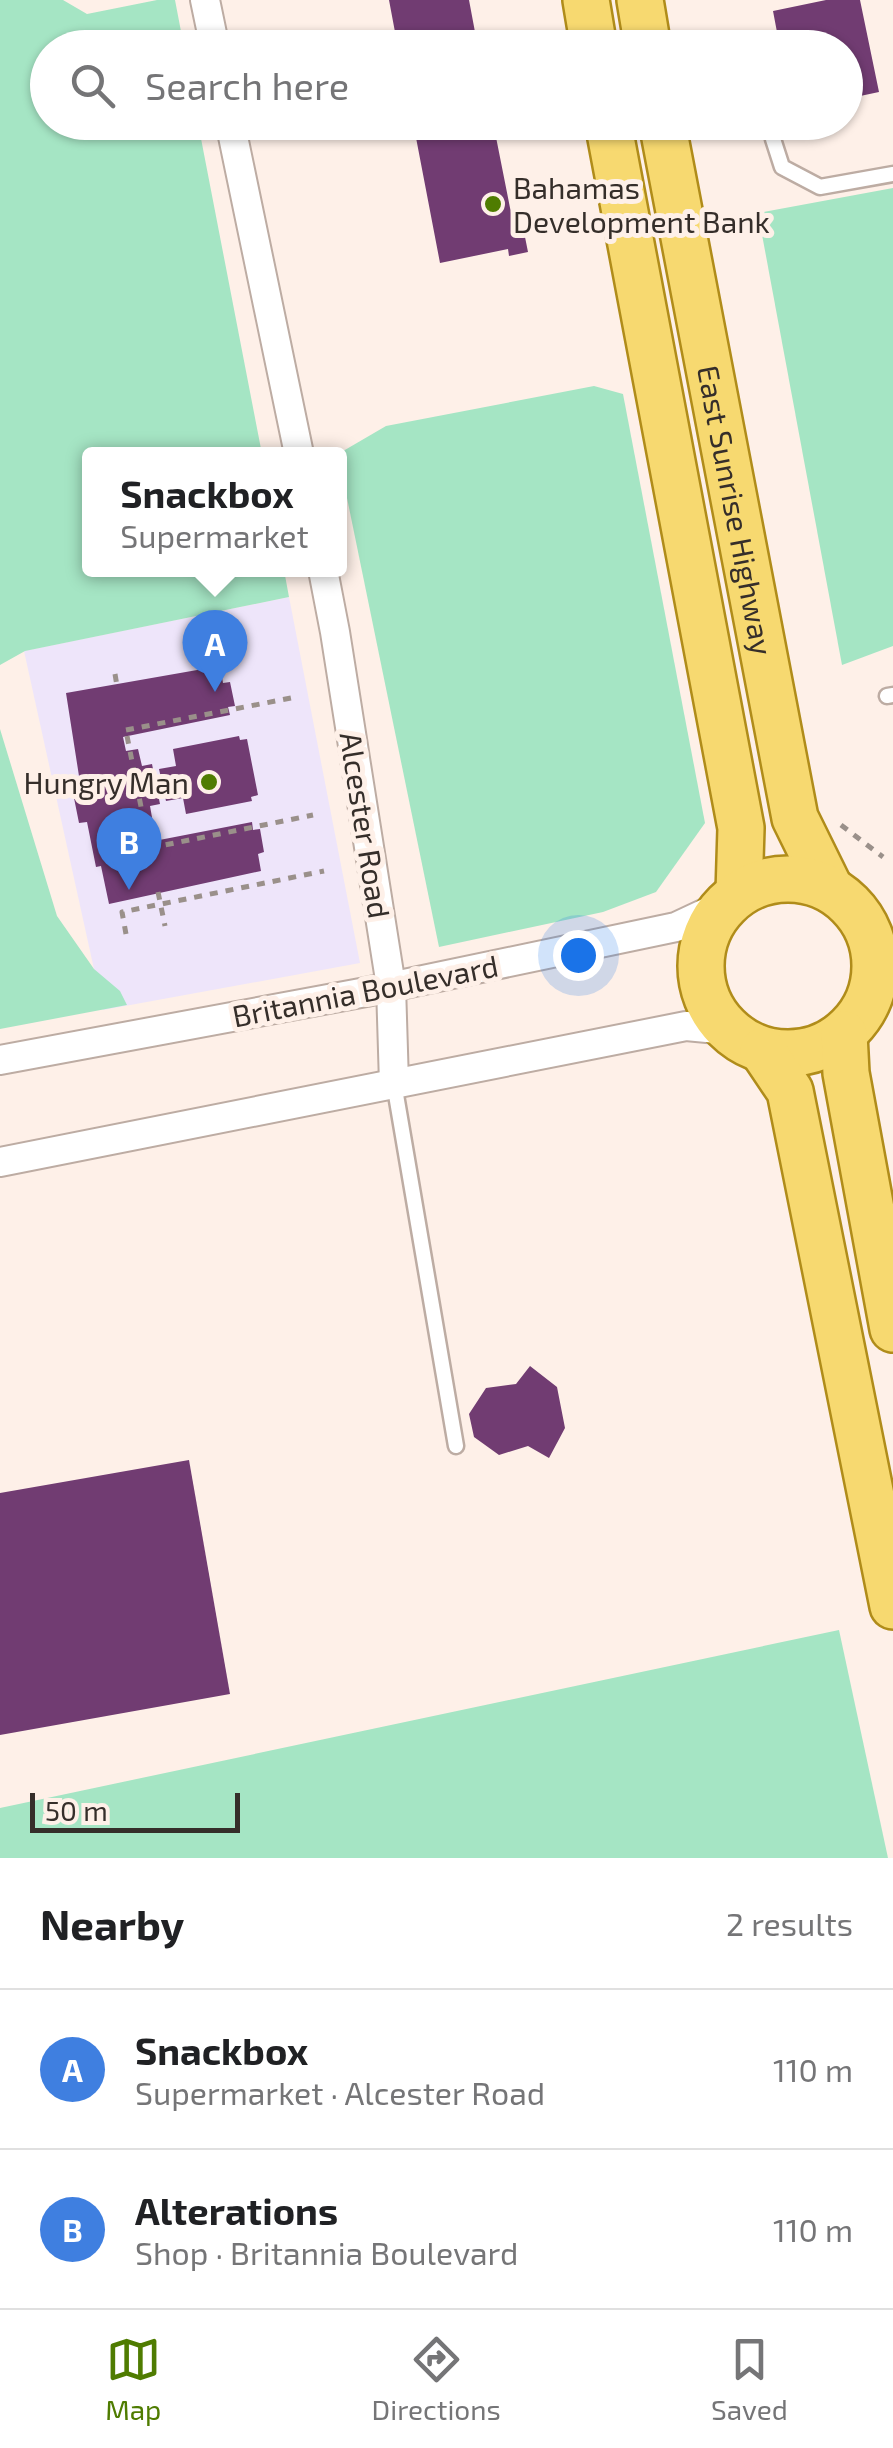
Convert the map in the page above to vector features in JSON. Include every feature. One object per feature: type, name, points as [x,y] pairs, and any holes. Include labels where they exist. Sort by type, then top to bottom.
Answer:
[{"type":"main road","points":[[586,0],[591,30]]},
{"type":"main road","points":[[640,0],[645,30]]},
{"type":"main road","name":"East Sunrise Highway","points":[[611,140],[741,828],[732,899]]},
{"type":"main road","name":"East Sunrise Highway","points":[[665,140],[795,818],[830,889]]},
{"type":"main road","points":[[745,1040],[791,1054],[819,1049],[844,1034],[862,1014],[873,988],[874,950],[859,914],[830,889],[800,879],[768,881],[732,899],[703,945],[704,990],[745,1040],[790,1090],[893,1606]]},
{"type":"main road","points":[[844,1034],[846,1073],[893,1328]]},
{"type":"street","points":[[205,0],[211,30]]},
{"type":"street","points":[[234,140],[297,447]]},
{"type":"street","name":"Alcester Road","points":[[324,577],[336,632],[392,986],[394,1083]]},
{"type":"street","name":"Britannia Boulevard","points":[[0,1060],[392,986],[676,927],[732,899]]},
{"type":"street","points":[[0,1162],[686,1026],[745,1040]]},
{"type":"lane","points":[[774,140],[782,167],[820,187],[893,174]]},
{"type":"lane","points":[[394,1083],[456,1446]]},
{"type":"path","points":[[115,674],[117,686]]},
{"type":"path","points":[[291,698],[127,733],[149,845],[313,815]]},
{"type":"path","points":[[126,934],[122,912],[324,871]]},
{"type":"path","points":[[158,892],[165,926]]},
{"type":"shaded area","points":[[289,597],[360,963],[103,1010],[24,651]]},
{"type":"green space","points":[[0,0],[63,0],[87,14],[175,0],[181,30],[30,30],[30,140],[201,140],[261,447],[82,447],[82,577],[285,577],[289,597],[25,651],[0,665]]},
{"type":"green space","points":[[893,188],[893,646],[842,665],[758,213]]},
{"type":"green space","points":[[594,386],[623,394],[705,823],[656,892],[603,912],[439,947],[347,498],[347,449],[386,426]]},
{"type":"green space","points":[[0,729],[57,916],[94,969],[120,991],[127,1005],[0,1029]]},
{"type":"green space","points":[[839,1630],[888,1858],[0,1858],[0,1808]]},
{"type":"building","points":[[389,0],[469,0],[475,30],[395,30]]},
{"type":"building","points":[[826,0],[860,0],[879,92],[863,95],[863,30],[777,30],[773,11]]},
{"type":"building","points":[[416,140],[497,140],[515,233],[524,232],[528,252],[509,256],[508,249],[440,263]]},
{"type":"building","points":[[220,666],[223,683],[230,682],[235,706],[228,707],[230,715],[123,737],[126,751],[138,749],[142,766],[152,764],[160,804],[150,806],[153,823],[141,826],[144,843],[252,822],[253,830],[260,829],[264,852],[258,854],[261,871],[109,904],[87,822],[79,823],[70,778],[79,776],[66,693]]},
{"type":"building","name":"Hungry Man","points":[[239,736],[240,740],[247,739],[258,795],[251,797],[252,801],[186,814],[183,798],[166,801],[159,769],[176,766],[173,749]]},
{"type":"building","points":[[530,1366],[557,1387],[565,1428],[549,1458],[528,1446],[499,1455],[474,1437],[469,1414],[486,1388],[516,1384]]},
{"type":"building","points":[[189,1460],[230,1694],[0,1735],[0,1493]]},
{"type":"place","name":"Bahamas Development Bank","points":[[493,204]]},
{"type":"place","name":"Snackbox","points":[[215,692]]},
{"type":"place","name":"Hungry Man","points":[[209,782]]},
{"type":"place","name":"Alterations","points":[[129,890]]}]
